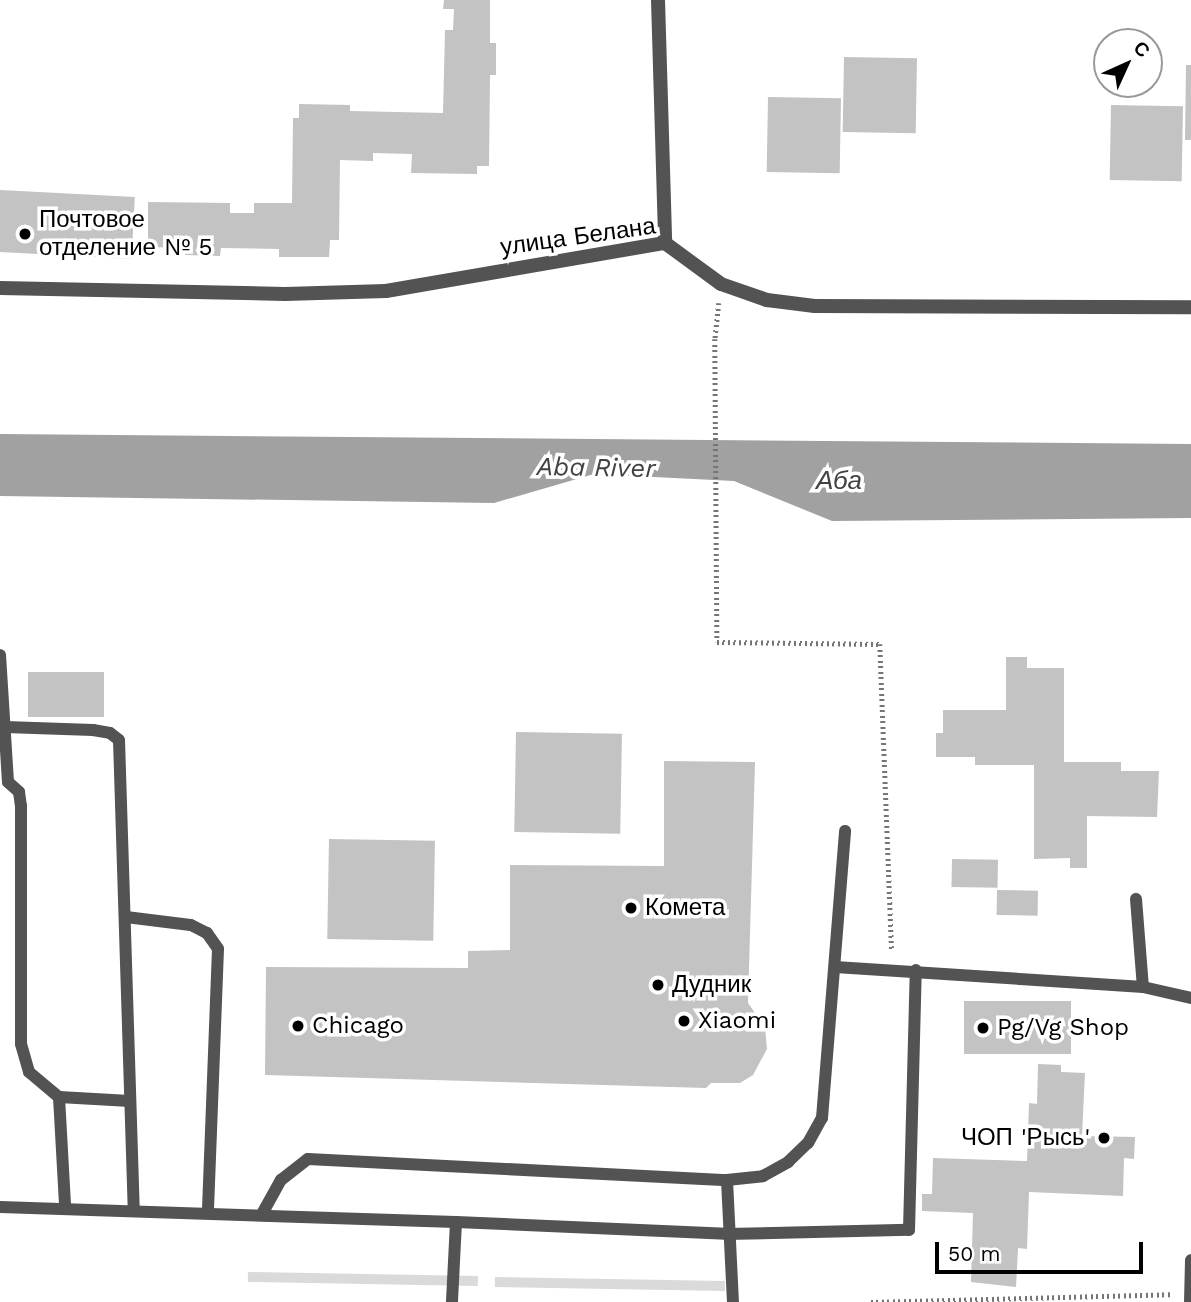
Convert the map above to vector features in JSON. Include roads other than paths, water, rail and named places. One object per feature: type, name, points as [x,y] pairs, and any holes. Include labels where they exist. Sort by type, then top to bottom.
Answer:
[{"type":"street","points":[[659,0],[665,243]]},
{"type":"street","name":"улица Белана","points":[[0,288],[285,294],[386,291],[665,243],[721,284],[767,300],[815,306],[1191,307]]},
{"type":"lane","points":[[0,655],[8,782],[19,792],[21,806],[21,1044],[29,1072],[59,1097],[131,1101]]},
{"type":"lane","points":[[5,727],[93,730],[110,733],[119,740],[134,1209]]},
{"type":"lane","points":[[262,1214],[288,1172],[308,1160],[727,1180],[763,1176],[788,1162],[808,1143],[822,1118],[845,831]]},
{"type":"lane","points":[[1136,899],[1143,987]]},
{"type":"lane","points":[[126,917],[191,925],[207,933],[218,949],[208,1211]]},
{"type":"lane","points":[[835,967],[892,968],[1143,987],[1191,998]]},
{"type":"lane","points":[[0,1206],[208,1211],[726,1234],[909,1230],[916,970]]},
{"type":"lane","points":[[59,1097],[65,1206]]},
{"type":"lane","points":[[727,1180],[726,1234],[733,1302]]},
{"type":"lane","points":[[452,1302],[456,1222]]},
{"type":"lane","points":[[1190,1298],[1191,1261]]},
{"type":"water","name":"Аба","points":[[0,434],[1191,444],[1191,518],[832,521],[734,481],[594,474],[494,503],[0,496]]},
{"type":"place","name":"Почтовое отделение № 5","points":[[25,234]]},
{"type":"place","name":"Комета","points":[[631,908]]},
{"type":"place","name":"Дудник","points":[[658,985]]},
{"type":"place","name":"Xiaomi","points":[[684,1021]]},
{"type":"place","name":"Chicago","points":[[298,1026]]},
{"type":"place","name":"Pg/Vg Shop","points":[[983,1028]]},
{"type":"place","name":"ЧОП 'Рысь'","points":[[1104,1138]]},
{"type":"water label","name":"Aba River","points":[[596,468]]}]
